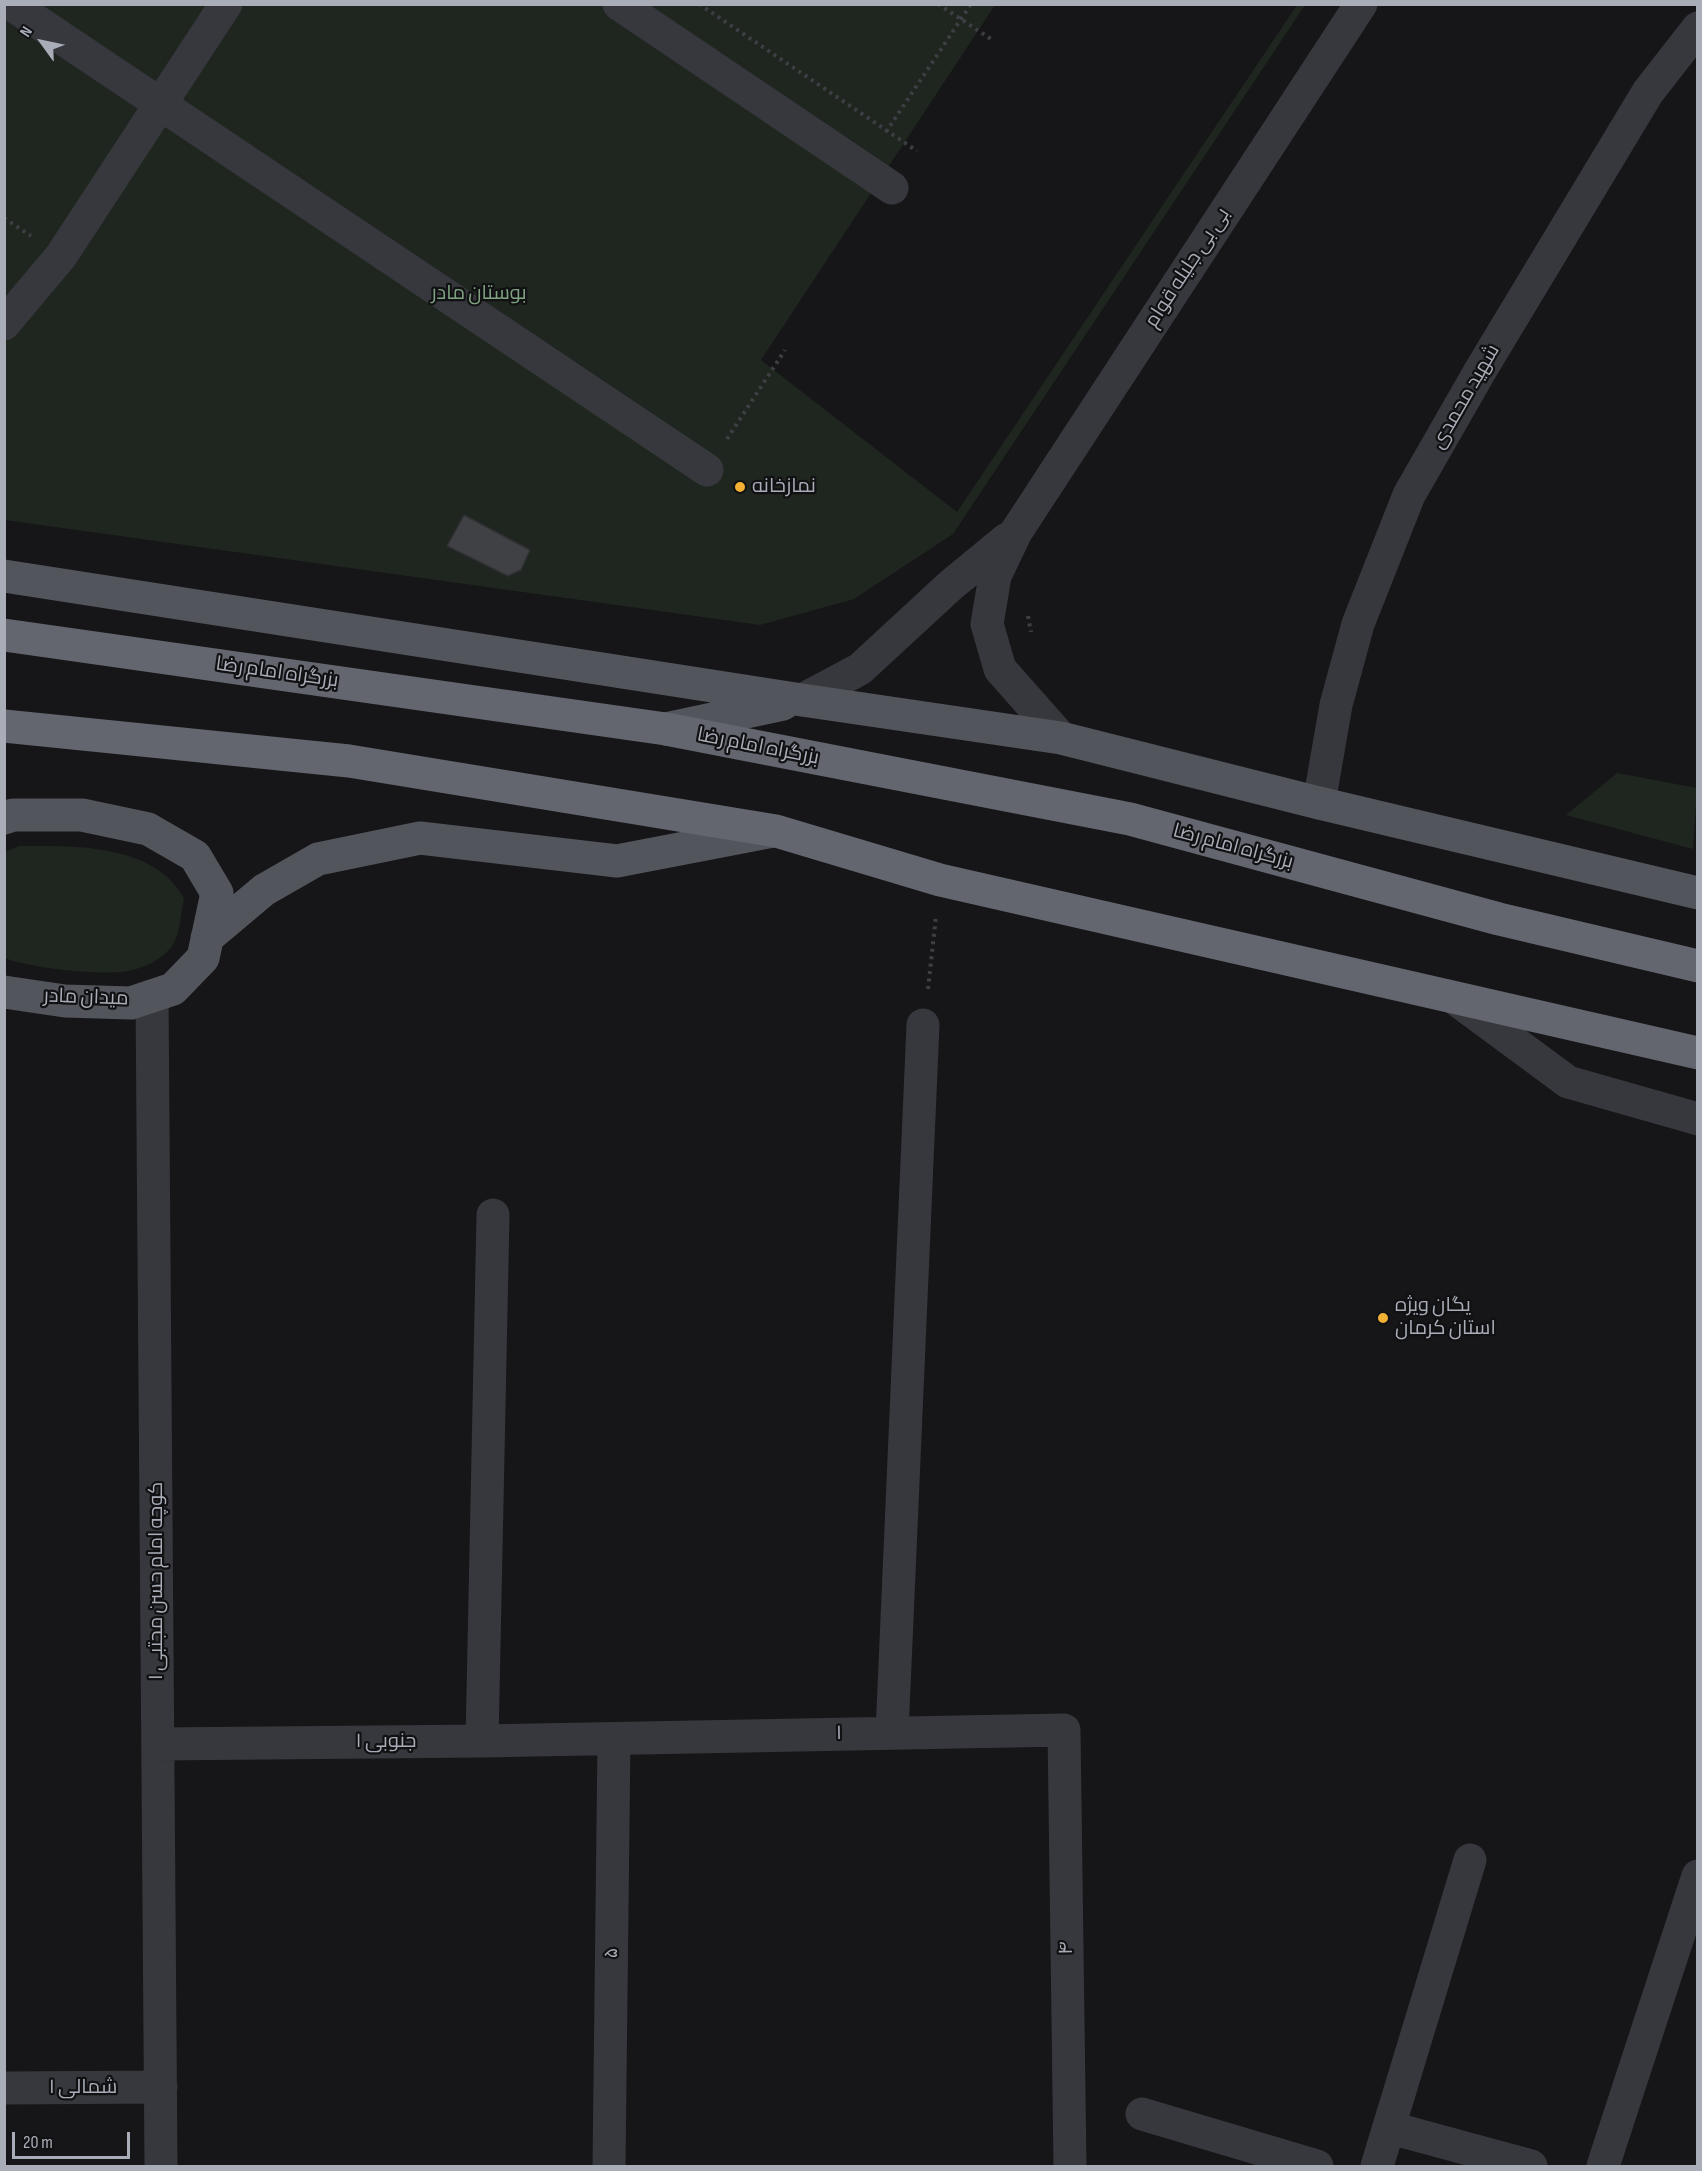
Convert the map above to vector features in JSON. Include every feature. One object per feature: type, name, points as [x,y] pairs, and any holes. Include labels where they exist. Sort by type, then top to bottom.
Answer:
[{"type":"highway","name":"بزرگراه امام رضا","points":[[4,635],[666,729],[1130,819],[1499,919],[1698,966]]},
{"type":"highway","points":[[4,726],[349,761],[776,831],[940,880],[1457,1000],[1698,1053]]},
{"type":"main road","points":[[4,576],[1061,738],[1319,803],[1698,893]]},
{"type":"main road","points":[[666,729],[802,700]]},
{"type":"main road","name":"میدان مادر","points":[[4,818],[13,815],[82,815],[148,829],[195,856],[217,893],[203,958],[174,989],[131,1003],[76,1002],[5,992]]},
{"type":"main road","points":[[207,938],[264,890],[318,859],[420,838],[617,861],[776,831]]},
{"type":"street","points":[[11,4],[706,470]]},
{"type":"street","points":[[4,324],[61,256],[226,4]]},
{"type":"street","points":[[619,4],[892,188]]},
{"type":"street","name":"بی بی جلیله قوام","points":[[1016,532],[1361,4]]},
{"type":"street","name":"شهید محمدی","points":[[1319,803],[1336,705],[1358,624],[1409,495],[1480,371],[1648,92],[1698,28]]},
{"type":"street","points":[[802,700],[860,669],[940,595],[1016,532]]},
{"type":"street","points":[[1016,532],[995,576],[987,624],[1000,669],[1061,738]]},
{"type":"street","name":"کوچه امام حسن مجتبی ۱","points":[[152,996],[161,2166]]},
{"type":"street","points":[[1457,1000],[1568,1082],[1698,1119]]},
{"type":"street","points":[[892,1733],[923,1026]]},
{"type":"street","points":[[482,1741],[493,1215]]},
{"type":"street","name":"۱‍","points":[[614,1739],[1064,1730]]},
{"type":"street","name":"۴","points":[[1064,1730],[1070,2166]]},
{"type":"street","name":"۱ جنوبی","points":[[158,1744],[614,1739]]},
{"type":"street","name":"۵","points":[[609,2166],[614,1739]]},
{"type":"street","points":[[1377,2166],[1391,2128],[1470,1860]]},
{"type":"street","points":[[1603,2166],[1698,1876]]},
{"type":"street","name":"۱ شمالی","points":[[4,2088],[161,2087]]},
{"type":"street","points":[[1142,2114],[1317,2166]]},
{"type":"street","points":[[1391,2128],[1531,2166]]},
{"type":"path","points":[[699,4],[917,151]]},
{"type":"path","points":[[938,4],[991,39]]},
{"type":"path","points":[[863,168],[971,4]]},
{"type":"path","points":[[706,470],[785,350]]},
{"type":"path","points":[[923,1026],[940,880]]},
{"type":"green space","name":"بوستان مادر","points":[[5,5],[995,5],[761,360],[957,512],[1297,5],[1305,5],[953,534],[854,599],[760,625],[5,520]]},
{"type":"green space","points":[[1617,773],[1697,788],[1693,849],[1566,815]]},
{"type":"green space","points":[[19,846],[64,846],[111,851],[133,857],[153,867],[170,880],[184,898],[174,943],[160,958],[128,971],[84,972],[47,968],[5,958],[5,852]]},
{"type":"building","points":[[464,515],[530,550],[521,570],[508,576],[447,546]]},
{"type":"place","name":"نمازخانه","points":[[740,487]]},
{"type":"place","name":"یگان ویژه استان کرمان","points":[[1383,1318]]}]
